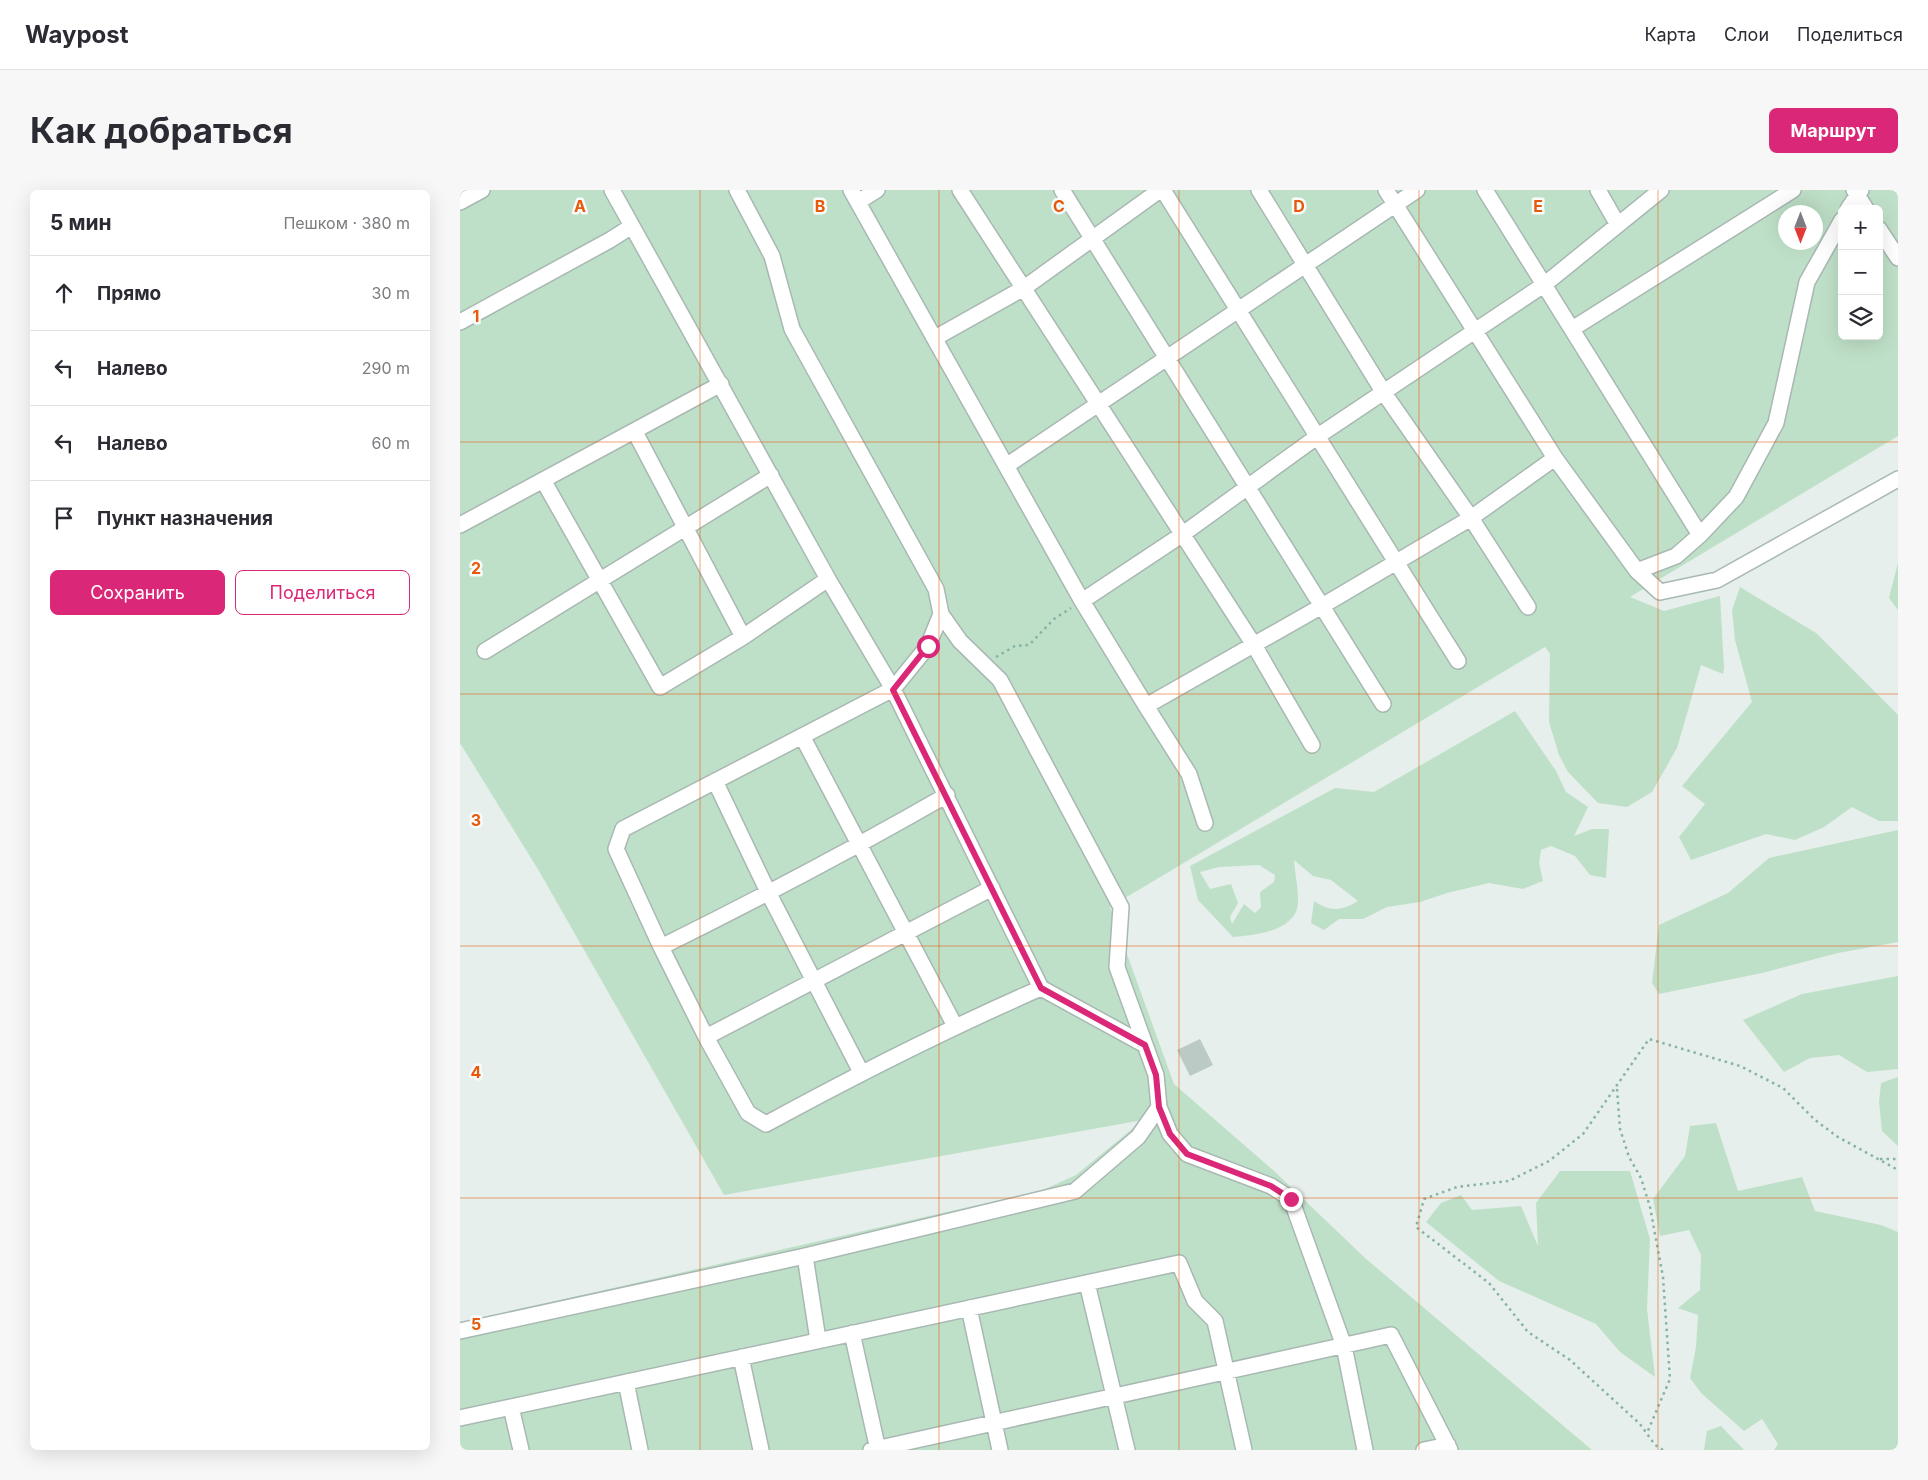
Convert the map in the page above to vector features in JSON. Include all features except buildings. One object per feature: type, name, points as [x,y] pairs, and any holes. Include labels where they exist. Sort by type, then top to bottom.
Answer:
[{"type":"lane","points":[[460,202],[482,190]]},
{"type":"lane","points":[[612,190],[828,579],[893,690],[947,795],[1041,988],[1145,1045]]},
{"type":"lane","points":[[737,190],[772,256],[792,328],[936,589],[942,614],[960,641],[1000,680],[1121,906],[1117,967],[1156,1075],[1159,1107],[1170,1134],[1187,1154],[1271,1186],[1291,1199],[1344,1346],[1364,1450]]},
{"type":"lane","points":[[877,190],[855,196],[1082,601],[1189,774],[1205,822]]},
{"type":"lane","points":[[960,190],[1254,645],[1312,745]]},
{"type":"lane","points":[[1062,190],[1383,704]]},
{"type":"lane","points":[[935,338],[1024,288],[1162,190],[1458,661]]},
{"type":"lane","points":[[1259,190],[1384,393],[1471,518],[1528,607]]},
{"type":"lane","points":[[1386,190],[1555,458],[1637,571],[1660,592],[1717,580],[1898,479]]},
{"type":"lane","points":[[1006,466],[1417,190]]},
{"type":"lane","points":[[1485,190],[1700,535]]},
{"type":"lane","points":[[1598,190],[1618,225]]},
{"type":"lane","points":[[1082,601],[1183,534],[1318,436],[1545,284],[1661,190]]},
{"type":"lane","points":[[1572,329],[1793,190]]},
{"type":"lane","points":[[1850,205],[1858,191]]},
{"type":"lane","points":[[1858,191],[1864,205]]},
{"type":"lane","points":[[460,322],[610,240],[632,226]]},
{"type":"lane","points":[[1637,571],[1676,556],[1700,535],[1736,497],[1776,423],[1807,282],[1838,227]]},
{"type":"lane","points":[[1883,235],[1898,258]]},
{"type":"lane","points":[[460,525],[721,384]]},
{"type":"lane","points":[[635,432],[743,637]]},
{"type":"lane","points":[[1146,706],[1322,606],[1471,518],[1555,458]]},
{"type":"lane","points":[[485,651],[771,475]]},
{"type":"lane","points":[[543,480],[660,687],[743,637],[828,579]]},
{"type":"lane","points":[[942,614],[928,646],[893,690],[623,829],[616,849],[661,947],[706,1037],[748,1112],[766,1124],[861,1072],[955,1026],[1041,988]]},
{"type":"lane","points":[[802,736],[955,1026]]},
{"type":"lane","points":[[715,781],[769,894],[861,1072]]},
{"type":"lane","points":[[661,947],[769,894],[861,845],[947,795]]},
{"type":"lane","points":[[706,1037],[992,888]]},
{"type":"lane","points":[[460,1331],[804,1256],[1075,1191],[1138,1137],[1159,1107]]},
{"type":"lane","points":[[804,1256],[818,1340]]},
{"type":"lane","points":[[460,1418],[1179,1263],[1195,1301],[1215,1321],[1244,1450]]},
{"type":"lane","points":[[1087,1283],[1127,1450]]},
{"type":"lane","points":[[969,1308],[1000,1450]]},
{"type":"lane","points":[[852,1333],[876,1450],[1391,1335],[1449,1448],[1424,1450]]},
{"type":"lane","points":[[741,1357],[761,1450]]},
{"type":"lane","points":[[626,1382],[640,1450]]},
{"type":"lane","points":[[511,1407],[521,1450]]},
{"type":"path","points":[[984,664],[1015,646],[1029,645],[1054,619],[1082,601]]},
{"type":"path","points":[[1663,1450],[1655,1444],[1640,1424],[1606,1395],[1570,1360],[1528,1332],[1489,1283],[1416,1226],[1424,1199],[1457,1187],[1509,1181],[1549,1161],[1583,1134],[1617,1088],[1649,1038],[1740,1066],[1783,1088],[1815,1120],[1838,1137],[1898,1170]]},
{"type":"path","points":[[1617,1088],[1620,1129],[1629,1157],[1641,1178],[1650,1207],[1663,1277],[1670,1379],[1647,1433]]},
{"type":"path","points":[[1878,1160],[1898,1159]]},
{"type":"green space","points":[[460,190],[1898,190],[1898,436],[1630,597],[1664,611],[1720,596],[1723,674],[1701,665],[1677,748],[1652,792],[1627,807],[1598,803],[1568,772],[1559,755],[1549,722],[1550,654],[1545,647],[1110,907],[1174,1084],[1273,1170],[1365,1258],[1592,1450],[460,1450],[460,1323],[1043,1190],[1076,1175],[1143,1120],[724,1195],[539,871],[460,743]]},
{"type":"green space","points":[[1898,563],[1898,610],[1889,598]]},
{"type":"green space","points":[[1740,587],[1816,633],[1898,715],[1898,821],[1879,821],[1852,807],[1824,827],[1795,840],[1766,834],[1691,860],[1679,837],[1705,804],[1682,786],[1752,702],[1735,640],[1732,610]]},
{"type":"green space","points":[[1515,711],[1556,771],[1566,792],[1588,807],[1574,836],[1592,829],[1609,829],[1606,878],[1590,875],[1575,856],[1551,846],[1541,850],[1539,863],[1543,881],[1523,889],[1489,883],[1447,893],[1420,902],[1387,907],[1363,919],[1339,919],[1324,930],[1311,923],[1314,901],[1325,907],[1336,909],[1347,907],[1358,901],[1331,880],[1313,876],[1294,860],[1298,900],[1296,910],[1291,919],[1284,925],[1264,933],[1233,937],[1198,900],[1190,866],[1335,788],[1374,792]],"holes":[[[1259,865],[1275,875],[1274,882],[1260,892],[1261,907],[1255,913],[1244,904],[1232,924],[1230,917],[1238,903],[1231,884],[1210,889],[1200,872],[1219,867]]]},
{"type":"green space","points":[[1898,830],[1898,942],[1838,953],[1762,973],[1659,994],[1652,983],[1659,925],[1728,893],[1769,858]]},
{"type":"green space","points":[[1898,976],[1898,1069],[1867,1072],[1839,1055],[1810,1058],[1784,1072],[1743,1020],[1802,994]]},
{"type":"green space","points":[[1898,1077],[1898,1146],[1882,1131],[1879,1102],[1881,1083]]},
{"type":"green space","points":[[1716,1123],[1738,1191],[1802,1177],[1815,1211],[1881,1225],[1898,1232],[1898,1450],[1774,1450],[1778,1444],[1762,1419],[1744,1431],[1701,1393],[1690,1378],[1696,1347],[1698,1315],[1678,1308],[1700,1290],[1701,1255],[1689,1230],[1660,1236],[1653,1199],[1685,1156],[1690,1126]]},
{"type":"green space","points":[[1560,1171],[1630,1171],[1650,1239],[1647,1309],[1655,1377],[1620,1352],[1596,1324],[1499,1281],[1426,1222],[1441,1203],[1461,1195],[1472,1210],[1521,1206],[1538,1246],[1536,1203]]},
{"type":"green space","points":[[1721,1426],[1744,1450],[1704,1450],[1707,1431]]},
{"type":"route","points":[[928,646],[893,690],[947,795],[1041,988],[1145,1045],[1156,1075],[1159,1107],[1170,1134],[1187,1154],[1271,1186],[1291,1199]]}]
